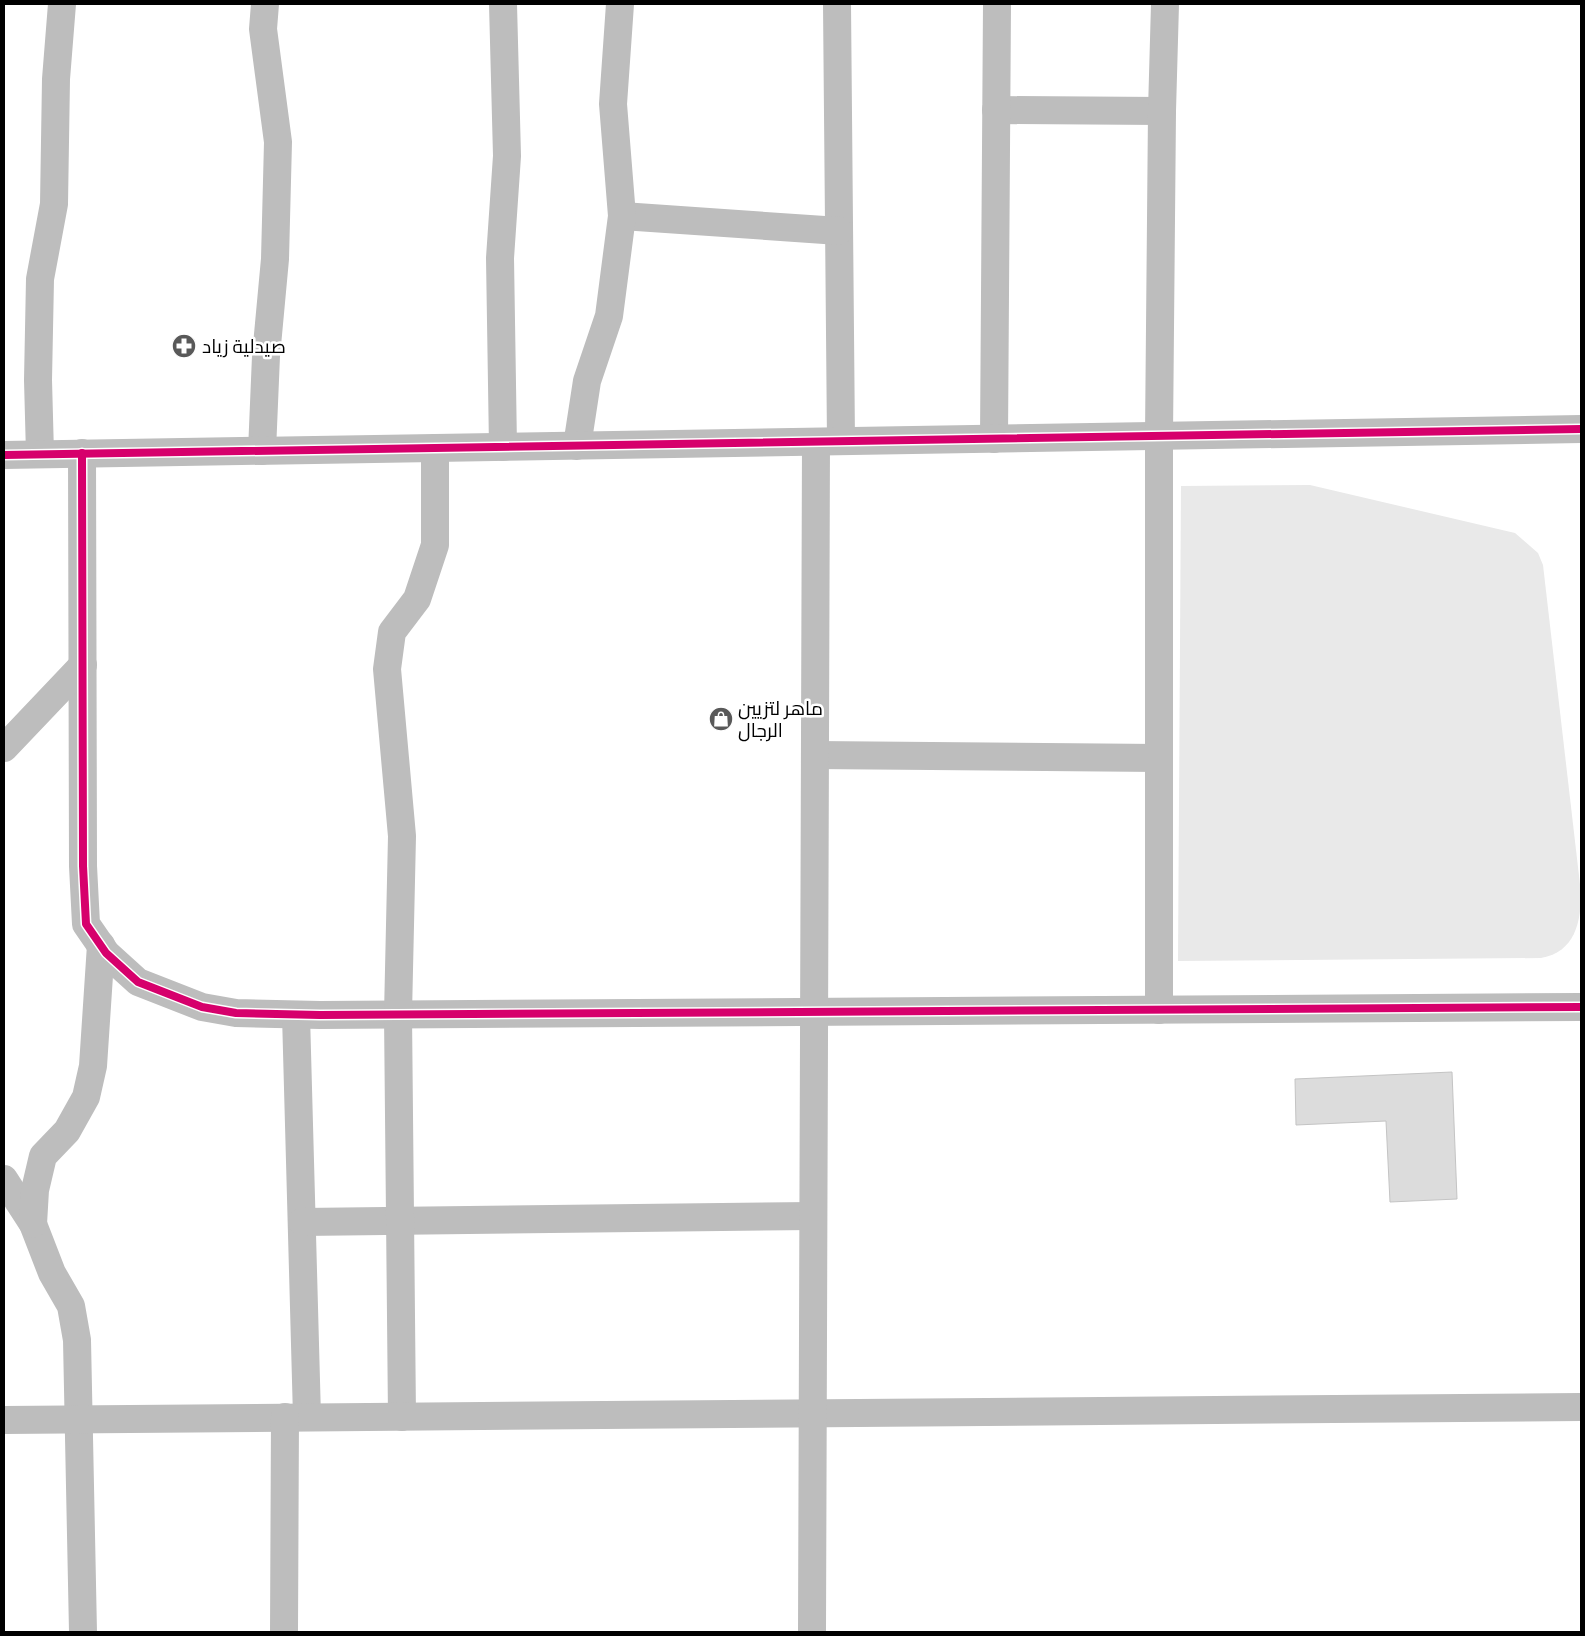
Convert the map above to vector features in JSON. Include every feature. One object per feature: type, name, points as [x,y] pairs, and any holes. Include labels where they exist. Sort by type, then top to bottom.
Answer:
[{"type":"street","points":[[40,454],[38,380],[40,279],[54,204],[56,79],[62,4]]},
{"type":"street","points":[[262,451],[266,356],[275,259],[278,142],[263,29],[265,4]]},
{"type":"street","points":[[503,4],[507,156],[500,258],[503,447]]},
{"type":"street","points":[[576,446],[587,381],[609,316],[622,216],[613,104],[620,4]]},
{"type":"street","points":[[812,1632],[815,756],[839,231],[838,4]]},
{"type":"street","points":[[994,439],[997,4]]},
{"type":"street","points":[[1159,1010],[1159,436],[1162,111],[1165,4]]},
{"type":"street","points":[[996,110],[1162,111]]},
{"type":"street","points":[[622,216],[839,231]]},
{"type":"street","points":[[4,455],[1581,429]]},
{"type":"street","points":[[402,1417],[398,1014],[402,836],[387,670],[392,632],[417,599],[435,545],[435,448]]},
{"type":"street","points":[[82,454],[83,866],[86,924],[106,953],[138,982],[202,1007],[236,1013],[296,1015],[1581,1007]]},
{"type":"street","points":[[4,748],[83,665]]},
{"type":"street","points":[[815,756],[1159,758]]},
{"type":"street","points":[[33,1224],[35,1190],[43,1156],[67,1131],[86,1097],[93,1066],[101,945]]},
{"type":"street","points":[[284,1632],[296,1417],[302,1222],[296,1015]]},
{"type":"street","points":[[4,1179],[33,1224],[52,1273],[71,1306],[77,1340],[83,1632]]},
{"type":"street","points":[[302,1222],[813,1216]]},
{"type":"street","points":[[4,1420],[1581,1407]]},
{"type":"shaded area","points":[[1310,485],[1515,533],[1538,553],[1543,565],[1581,893],[1580,915],[1574,934],[1562,949],[1552,955],[1541,958],[1178,961],[1181,486]]},
{"type":"building","points":[[1452,1072],[1457,1199],[1390,1202],[1386,1121],[1296,1125],[1295,1079]]},
{"type":"cycle path","points":[[4,455],[1581,429]]},
{"type":"cycle path","points":[[82,453],[83,866],[86,924],[106,953],[138,982],[202,1007],[236,1013],[320,1015],[1581,1007]]},
{"type":"place","name":"صيدلية زياد","points":[[184,346]]},
{"type":"place","name":"ماهر لتزيين الرجال","points":[[721,719]]}]
